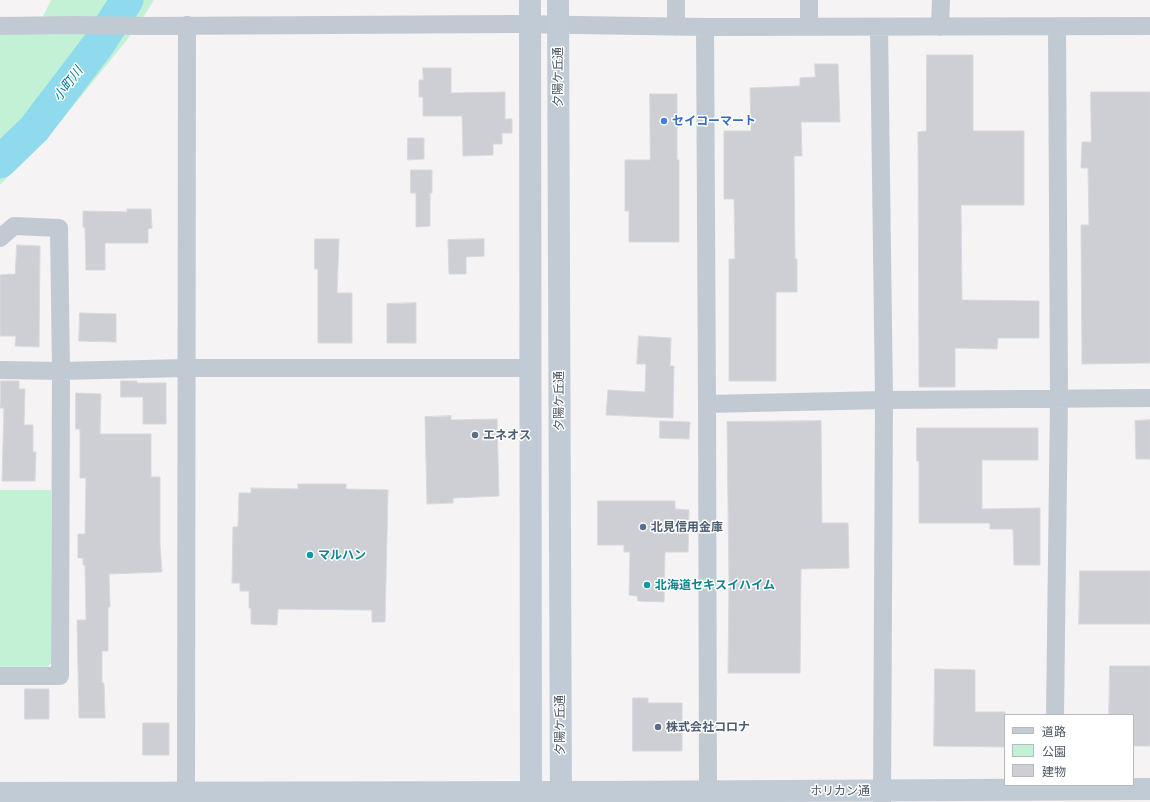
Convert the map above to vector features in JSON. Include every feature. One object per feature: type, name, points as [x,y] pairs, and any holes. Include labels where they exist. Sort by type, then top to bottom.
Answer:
[{"type":"street","points":[[530,0],[531,797]]},
{"type":"street","name":"夕陽ケ丘通","points":[[558,0],[560,797]]},
{"type":"street","points":[[676,0],[676,27]]},
{"type":"street","points":[[808,27],[809,0]]},
{"type":"street","points":[[940,0],[940,26]]},
{"type":"street","points":[[0,26],[76,24],[145,26],[530,24],[705,28],[1150,26]]},
{"type":"street","points":[[186,792],[187,25]]},
{"type":"street","points":[[1055,714],[1058,398],[1057,26]]},
{"type":"street","points":[[879,27],[884,400],[882,796]]},
{"type":"street","points":[[697,795],[707,404],[705,28]]},
{"type":"street","points":[[0,238],[14,226],[59,228],[60,371],[60,676],[0,676]]},
{"type":"street","points":[[0,370],[60,371],[186,368],[530,368]]},
{"type":"street","points":[[707,404],[884,400],[1150,398]]},
{"type":"street","name":"ホリカン通","points":[[0,793],[74,797],[186,792],[531,797],[697,795],[882,796],[1150,789]]},
{"type":"green space","points":[[51,0],[154,0],[135,30],[61,121],[0,185],[0,35],[35,33]]},
{"type":"green space","points":[[0,490],[51,490],[51,663],[44,671],[0,671]]},
{"type":"building","points":[[927,55],[973,55],[973,131],[1024,131],[1024,205],[961,205],[962,300],[1039,301],[1039,338],[998,338],[997,349],[955,348],[955,387],[919,387],[918,132],[926,131]]},
{"type":"building","points":[[815,64],[838,64],[840,122],[801,122],[802,156],[794,156],[795,259],[797,259],[797,292],[776,292],[776,381],[729,381],[729,259],[735,259],[734,199],[724,199],[724,131],[751,131],[750,88],[800,86],[800,78],[815,77]]},
{"type":"building","points":[[423,68],[451,68],[451,93],[505,92],[505,119],[512,119],[512,133],[502,133],[502,144],[493,144],[493,155],[463,156],[462,116],[423,116],[423,97],[419,97],[419,80],[423,80]]},
{"type":"building","points":[[1091,92],[1150,92],[1150,363],[1082,364],[1081,225],[1089,225],[1088,168],[1081,168],[1082,142],[1091,142]]},
{"type":"building","points":[[650,94],[677,94],[679,242],[629,242],[629,211],[625,211],[625,160],[650,160]]},
{"type":"building","points":[[408,138],[424,138],[424,159],[408,160]]},
{"type":"building","points":[[411,170],[432,170],[430,226],[416,227],[416,193],[411,193]]},
{"type":"building","points":[[127,209],[151,209],[152,228],[148,229],[148,243],[105,243],[105,270],[86,270],[83,211],[127,212]]},
{"type":"building","points":[[315,239],[339,239],[337,293],[352,293],[352,343],[318,343],[318,269],[315,269]]},
{"type":"building","points":[[484,239],[484,256],[466,257],[466,274],[449,274],[448,240]]},
{"type":"building","points":[[17,245],[40,246],[39,347],[15,346],[16,336],[0,336],[0,275],[15,274]]},
{"type":"building","points":[[416,303],[416,343],[387,343],[387,304]]},
{"type":"building","points":[[80,313],[116,314],[116,342],[79,341]]},
{"type":"building","points":[[639,336],[671,338],[670,366],[674,366],[673,418],[606,415],[608,390],[645,392],[646,364],[637,364]]},
{"type":"building","points":[[1,381],[19,381],[19,389],[25,389],[24,425],[33,425],[33,452],[36,452],[35,481],[2,481],[4,408],[0,408]]},
{"type":"building","points":[[121,381],[137,381],[137,383],[166,383],[166,424],[143,424],[143,397],[121,397]]},
{"type":"building","points":[[76,393],[101,394],[100,434],[151,434],[151,477],[160,477],[160,545],[162,572],[109,574],[110,607],[108,607],[108,651],[102,651],[102,683],[104,683],[105,718],[79,718],[77,620],[86,620],[85,565],[83,565],[83,558],[78,558],[78,534],[85,534],[86,478],[80,478],[80,429],[76,429]]},
{"type":"building","points":[[451,416],[451,420],[497,419],[499,496],[453,498],[453,503],[427,504],[425,417]]},
{"type":"building","points":[[1150,420],[1150,459],[1136,459],[1135,421]]},
{"type":"building","points":[[660,421],[690,422],[689,439],[660,438]]},
{"type":"building","points":[[821,421],[822,523],[848,523],[849,568],[801,569],[800,673],[728,673],[729,582],[727,422]]},
{"type":"building","points":[[917,428],[1038,428],[1038,460],[982,460],[982,509],[1040,508],[1040,565],[1014,565],[1013,529],[990,529],[990,523],[919,523],[919,461],[917,461]]},
{"type":"building","name":"マルハン","points":[[298,484],[346,484],[346,489],[388,490],[385,622],[372,622],[372,610],[278,609],[277,625],[251,624],[249,591],[240,591],[240,583],[232,583],[233,527],[238,527],[239,493],[251,493],[251,488],[298,489]]},
{"type":"building","name":"北見信用金庫","points":[[598,501],[675,501],[675,509],[689,510],[688,552],[665,552],[664,602],[638,601],[637,596],[629,595],[630,552],[624,552],[624,545],[598,545]]},
{"type":"building","points":[[1080,571],[1150,571],[1150,624],[1079,624]]},
{"type":"building","points":[[1110,666],[1150,666],[1150,746],[1134,746],[1134,714],[1109,714]]},
{"type":"building","points":[[935,669],[975,670],[975,712],[1005,712],[1004,747],[934,746]]},
{"type":"building","points":[[25,689],[49,689],[49,719],[25,719]]},
{"type":"building","name":"株式会社コロナ","points":[[633,698],[648,698],[648,703],[682,703],[682,751],[633,751]]},
{"type":"building","points":[[143,723],[169,723],[169,755],[143,755]]},
{"type":"waterway","name":"小町川","points":[[0,162],[34,129],[98,45],[127,0]]},
{"type":"place","name":"セイコーマート","points":[[664,121]]},
{"type":"place","name":"エネオス","points":[[475,435]]},
{"type":"place","name":"北見信用金庫","points":[[643,527]]},
{"type":"place","name":"マルハン","points":[[310,555]]},
{"type":"place","name":"北海道セキスイハイム","points":[[647,585]]},
{"type":"place","name":"株式会社コロナ","points":[[658,727]]}]
